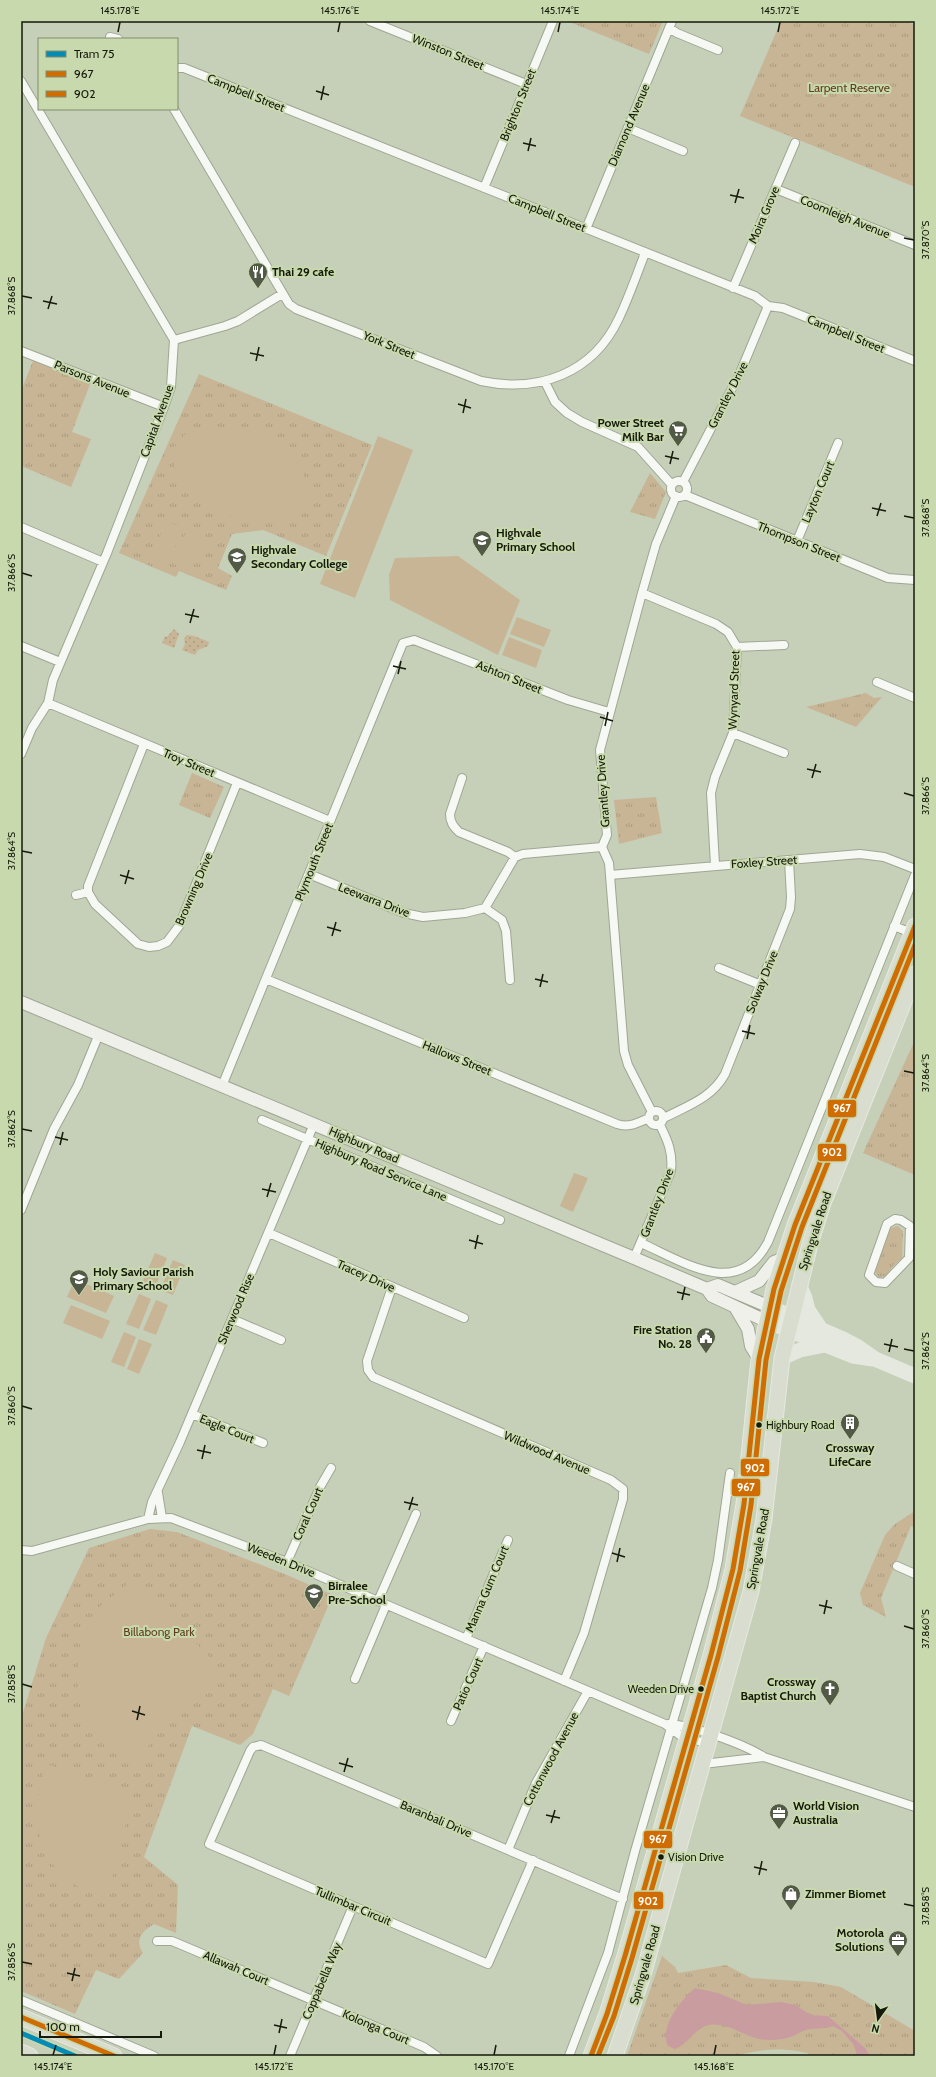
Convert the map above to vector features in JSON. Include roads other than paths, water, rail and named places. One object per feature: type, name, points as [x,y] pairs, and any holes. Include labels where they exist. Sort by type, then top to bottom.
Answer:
[{"type":"highway","name":"Springvale Road","points":[[591,2056],[600,2034],[625,1956],[723,1610],[735,1558],[744,1504],[759,1359],[768,1314],[784,1258],[914,931]]},
{"type":"highway","name":"Springvale Road","points":[[616,2056],[627,2024],[710,1740],[748,1603],[758,1556],[767,1495],[782,1358],[799,1284],[823,1203],[915,974]]},
{"type":"highway","points":[[21,2016],[96,2052],[114,2056]]},
{"type":"highway","points":[[600,2034],[613,2035],[627,2024]]},
{"type":"highway","points":[[21,2052],[30,2056]]},
{"type":"main road","name":"Highbury Road","points":[[21,1002],[707,1289],[712,1296],[735,1307],[768,1314],[790,1323],[825,1344],[853,1356],[874,1359]]},
{"type":"main road","points":[[735,1292],[759,1281],[774,1262],[784,1258]]},
{"type":"main road","points":[[799,1284],[808,1310],[820,1328]]},
{"type":"main road","name":"Highbury Road","points":[[707,1289],[718,1285],[735,1292],[768,1314]]},
{"type":"main road","points":[[735,1307],[748,1329],[751,1346],[759,1359]]},
{"type":"main road","name":"Highbury Road","points":[[790,1323],[820,1328],[858,1347],[874,1359],[915,1376]]},
{"type":"main road","points":[[782,1358],[800,1350],[825,1344]]},
{"type":"street","name":"Winston Street","points":[[370,21],[526,84]]},
{"type":"street","name":"Brighton Street","points":[[484,188],[553,21]]},
{"type":"street","points":[[671,24],[677,33],[718,50]]},
{"type":"street","name":"Diamond Avenue","points":[[586,229],[671,24]]},
{"type":"street","name":"Campbell Street","points":[[178,68],[184,68],[754,296],[768,306],[784,308],[915,361]]},
{"type":"street","points":[[21,81],[38,110]]},
{"type":"street","points":[[38,110],[174,340],[238,321],[282,294]]},
{"type":"street","name":"York Street","points":[[175,110],[289,304],[296,309],[480,382],[513,386],[545,382],[578,367],[594,353],[619,320],[645,253]]},
{"type":"street","points":[[628,128],[683,151]]},
{"type":"street","name":"Moira Grove","points":[[733,288],[795,143]]},
{"type":"street","name":"Coomleigh Avenue","points":[[776,189],[915,245]]},
{"type":"street","name":"Grantley Drive","points":[[683,482],[740,373],[768,306]]},
{"type":"street","name":"Capital Avenue","points":[[21,754],[32,728],[48,703],[49,691],[60,662],[103,562],[164,407],[171,387],[174,370],[174,340]]},
{"type":"street","name":"Parsons Avenue","points":[[21,351],[164,407]]},
{"type":"street","points":[[545,382],[555,402],[567,413],[582,422],[638,446],[672,485],[672,492],[676,496],[685,495],[688,489],[683,482],[677,481],[672,485]]},
{"type":"street","name":"Layton Court","points":[[797,541],[838,443]]},
{"type":"street","name":"Thompson Street","points":[[685,495],[888,578],[915,580]]},
{"type":"street","name":"Grantley Drive","points":[[602,847],[607,835],[600,750],[656,544],[676,496]]},
{"type":"street","points":[[21,527],[103,562]]},
{"type":"street","name":"Wynyard Street","points":[[642,593],[716,624],[728,632],[737,647],[733,733],[714,777],[711,793],[715,865]]},
{"type":"street","name":"Ashton Street","points":[[408,640],[420,642],[568,700],[610,712]]},
{"type":"street","name":"Plymouth Street","points":[[222,1086],[401,648],[408,640]]},
{"type":"street","points":[[21,646],[60,662]]},
{"type":"street","points":[[737,647],[784,646]]},
{"type":"street","points":[[878,682],[915,698]]},
{"type":"street","name":"Troy Street","points":[[48,703],[330,821]]},
{"type":"street","points":[[733,733],[784,753]]},
{"type":"street","points":[[76,895],[88,892],[90,880],[144,744]]},
{"type":"street","points":[[462,778],[450,814],[450,820],[454,827],[459,832],[508,852],[515,857]]},
{"type":"street","name":"Browning Drive","points":[[88,892],[95,904],[138,944],[149,947],[167,942],[179,926],[238,783]]},
{"type":"street","points":[[510,980],[506,931],[502,920],[485,908],[515,857],[523,854],[602,847],[609,863],[624,1051],[628,1065],[650,1115],[651,1123],[662,1121],[659,1112],[650,1115]]},
{"type":"street","name":"Foxley Street","points":[[610,875],[715,865],[870,855],[884,857],[915,869]]},
{"type":"street","name":"Solway Drive","points":[[662,1121],[704,1098],[718,1085],[725,1074],[790,909],[792,897],[789,860]]},
{"type":"street","name":"Leewarra Drive","points":[[309,874],[404,913],[416,916],[423,917],[465,913],[485,908]]},
{"type":"street","points":[[641,1243],[711,1273],[729,1274],[740,1271],[759,1258],[768,1242],[915,875]]},
{"type":"street","name":"Springvale Road","points":[[894,926],[914,931]]},
{"type":"street","points":[[719,968],[761,985]]},
{"type":"street","name":"Hallows Street","points":[[266,979],[617,1124],[625,1126],[633,1125],[650,1115]]},
{"type":"street","points":[[21,1210],[54,1129],[78,1085],[99,1034]]},
{"type":"street","name":"Highbury Road Service Lane","points":[[262,1120],[500,1220]]},
{"type":"street","name":"Grantley Drive","points":[[634,1258],[671,1171],[671,1151],[662,1121]]},
{"type":"street","name":"Sherwood Rise","points":[[148,1519],[152,1502],[158,1493],[192,1414],[314,1124]]},
{"type":"street","points":[[895,1219],[906,1222],[910,1226],[912,1260],[885,1283],[876,1282],[869,1275],[887,1224],[895,1219]]},
{"type":"street","name":"Tracey Drive","points":[[269,1233],[464,1318]]},
{"type":"street","name":"Wildwood Avenue","points":[[392,1287],[367,1361],[368,1370],[373,1377],[611,1480],[622,1489],[623,1499],[584,1633],[564,1681]]},
{"type":"street","points":[[232,1319],[281,1340]]},
{"type":"street","name":"Eagle Court","points":[[192,1414],[263,1443]]},
{"type":"street","name":"Coral Court","points":[[287,1562],[320,1487],[331,1468]]},
{"type":"street","points":[[569,2056],[607,1958],[669,1726],[716,1571],[730,1474]]},
{"type":"street","points":[[158,1493],[162,1518]]},
{"type":"street","points":[[378,1601],[416,1514]]},
{"type":"street","name":"Weeden Drive","points":[[21,1550],[32,1551],[148,1519],[162,1518],[179,1520],[287,1562],[669,1726],[710,1740]]},
{"type":"street","name":"Manna Gum Court","points":[[466,1639],[508,1540]]},
{"type":"street","points":[[897,1566],[915,1574]]},
{"type":"street","points":[[355,1678],[386,1605]]},
{"type":"street","name":"Patio Court","points":[[451,1721],[484,1646]]},
{"type":"street","name":"Cottonwood Avenue","points":[[508,1850],[539,1777],[588,1691]]},
{"type":"street","points":[[710,1740],[756,1752],[764,1757],[915,1807]]},
{"type":"street","name":"Baranbali Drive","points":[[250,1751],[257,1746],[264,1746],[623,1898]]},
{"type":"street","name":"Tullimbar Circuit","points":[[250,1751],[209,1844],[488,1964],[533,1860]]},
{"type":"street","points":[[703,1764],[764,1757]]},
{"type":"street","name":"Coppabella Way","points":[[290,2056],[353,1906]]},
{"type":"street","name":"Allawah Court","points":[[157,1941],[172,1940],[313,2001]]},
{"type":"street","points":[[21,2000],[154,2056]]},
{"type":"street","name":"Kolonga Court","points":[[313,2001],[424,2047],[437,2056]]},
{"type":"tram line","name":"75","points":[[21,2033],[75,2056]]},
{"type":"place","name":"Thai 29 cafe","points":[[258,289]]},
{"type":"place","name":"Power Street Milk Bar","points":[[678,447]]},
{"type":"place","name":"Highvale Primary School","points":[[482,557]]},
{"type":"place","name":"Highvale Secondary College","points":[[237,574]]},
{"type":"place","name":"Holy Saviour Parish Primary School","points":[[79,1296]]},
{"type":"place","name":"Fire Station No. 28","points":[[706,1354]]},
{"type":"place","name":"Highbury Road","points":[[759,1425]]},
{"type":"place","name":"Crossway LifeCare","points":[[850,1440]]},
{"type":"place","name":"Birralee Pre-School","points":[[314,1610]]},
{"type":"place","name":"Weeden Drive","points":[[701,1689]]},
{"type":"place","name":"Crossway Baptist Church","points":[[830,1706]]},
{"type":"place","name":"World Vision Australia","points":[[779,1830]]},
{"type":"place","name":"Vision Drive","points":[[661,1857]]},
{"type":"place","name":"Zimmer Biomet","points":[[791,1911]]},
{"type":"place","name":"Motorola Solutions","points":[[898,1957]]},
{"type":"park label","name":"Larpent Reserve","points":[[849,88]]},
{"type":"park label","name":"Billabong Park","points":[[159,1632]]}]
